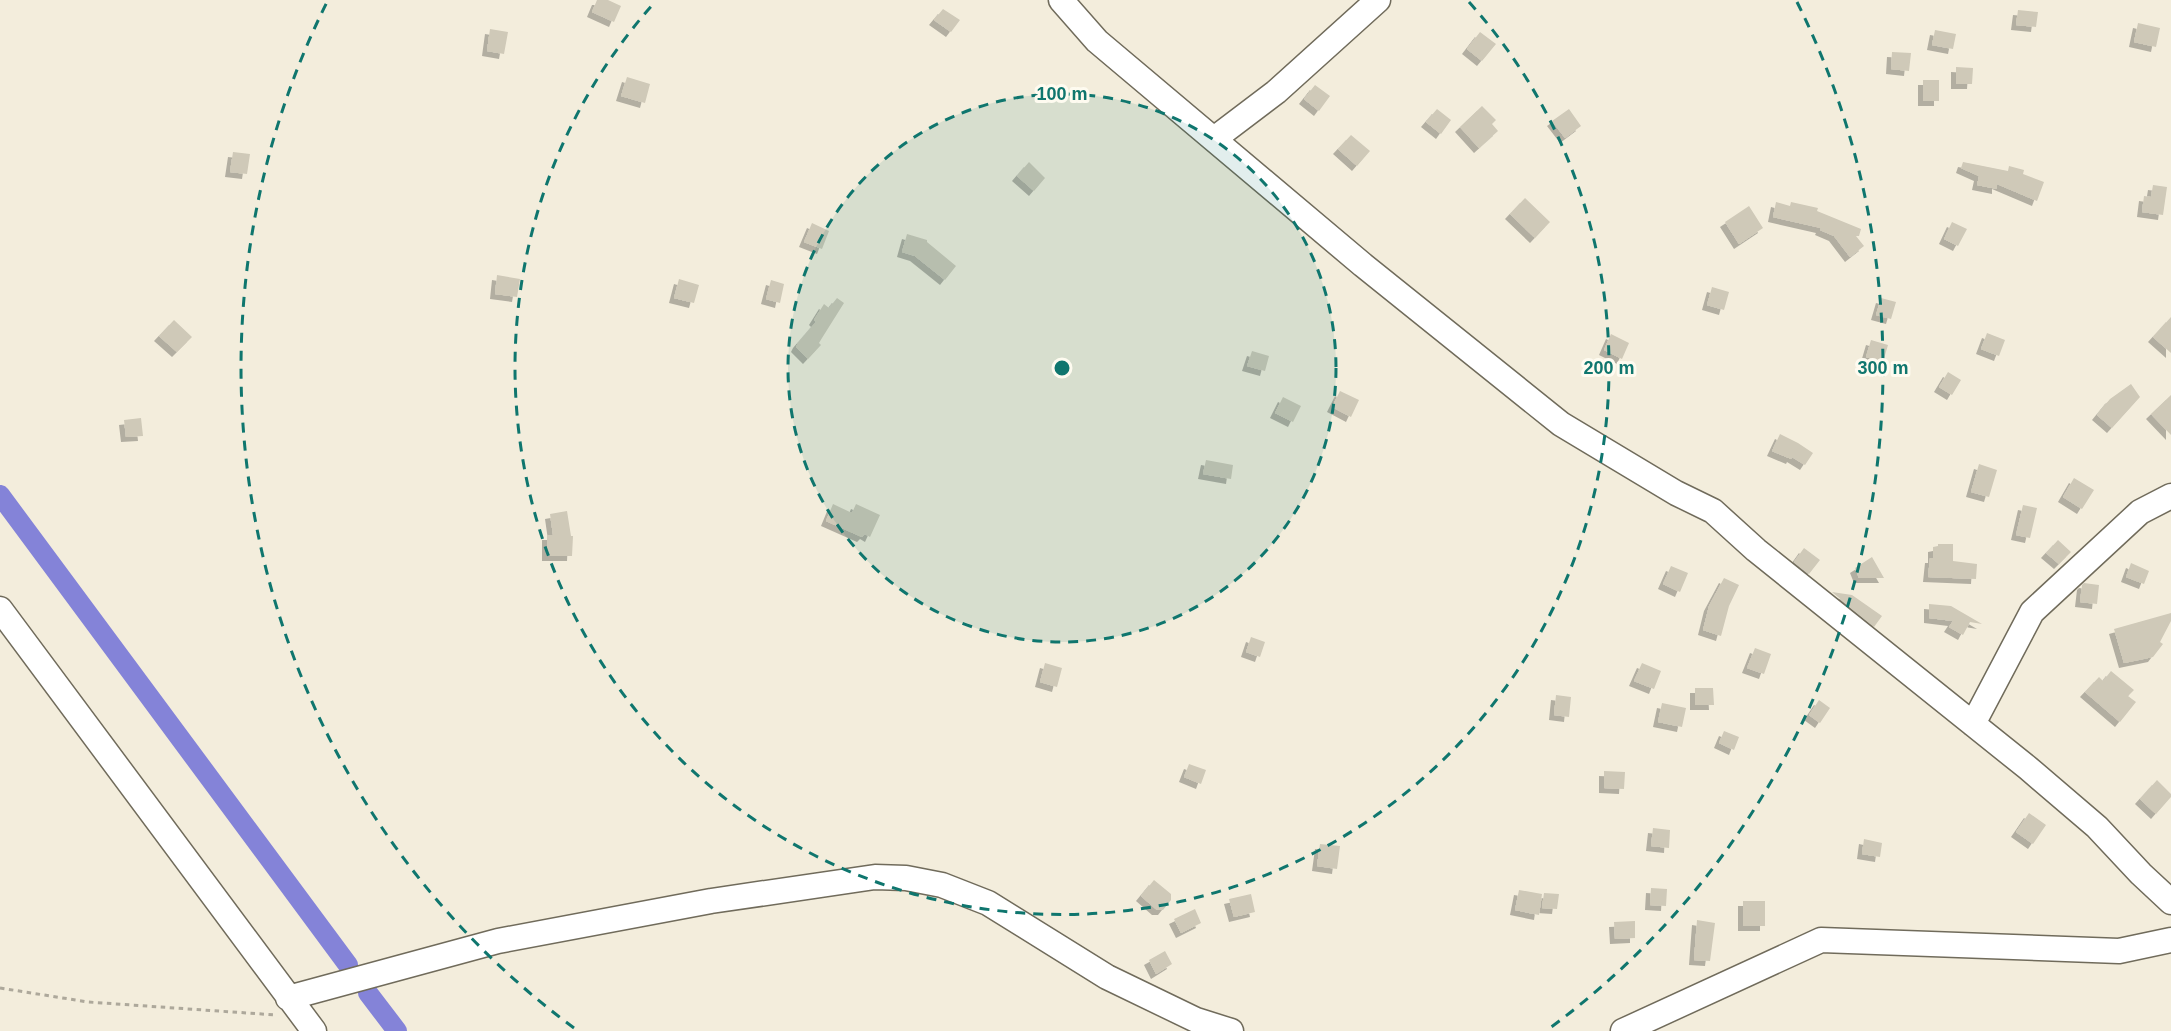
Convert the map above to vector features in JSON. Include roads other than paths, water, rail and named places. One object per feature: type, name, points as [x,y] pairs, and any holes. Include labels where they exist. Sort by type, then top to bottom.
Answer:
[{"type":"street","points":[[1061,0],[1097,41],[1363,265],[1561,424],[1676,493],[1713,511],[1756,550],[2097,827],[2171,902]]},
{"type":"street","points":[[1214,139],[1276,92],[1378,0]]},
{"type":"street","points":[[1973,724],[2032,612],[2140,512],[2171,496]]},
{"type":"street","points":[[0,609],[308,1024]]},
{"type":"street","points":[[288,998],[498,941],[711,901],[875,877],[906,878],[942,885],[987,903],[1107,977],[1196,1020],[1231,1031]]},
{"type":"street","points":[[1623,1031],[1821,940],[2119,951],[2171,940]]},
{"type":"waterway","points":[[0,495],[348,965]]},
{"type":"waterway","points":[[368,993],[397,1031]]}]
